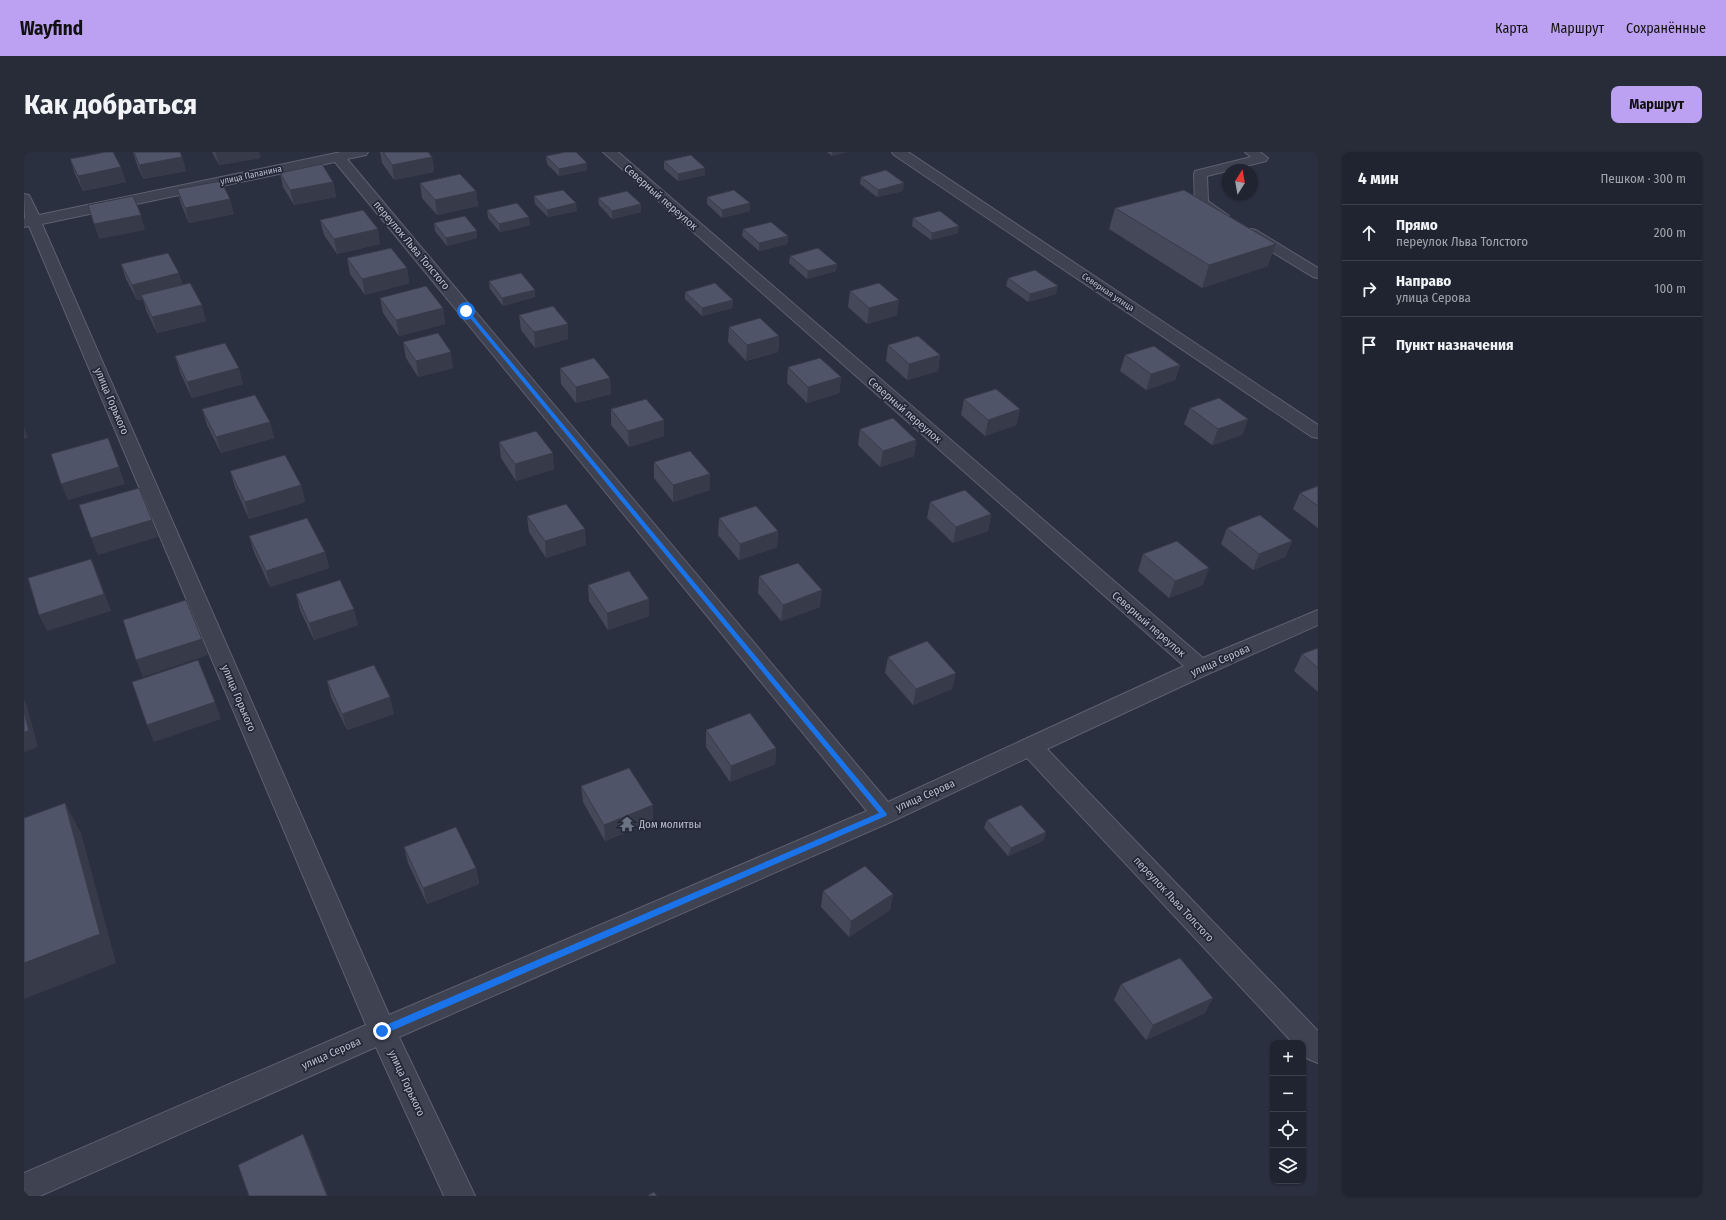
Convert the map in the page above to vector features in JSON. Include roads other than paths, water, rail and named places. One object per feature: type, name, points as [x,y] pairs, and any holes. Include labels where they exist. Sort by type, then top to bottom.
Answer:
[{"type":"street","name":"улица Папанина","points":[[29,222],[361,152]]},
{"type":"street","name":"Северный переулок","points":[[610,152],[1200,668]]},
{"type":"street","name":"Северная улица","points":[[899,152],[1318,433]]},
{"type":"street","name":"переулок Льва Толстого","points":[[338,157],[884,814]]},
{"type":"street","name":"улица Горького","points":[[24,198],[29,222],[382,1031],[460,1196]]},
{"type":"street","name":"улица Серова","points":[[24,1188],[382,1031],[884,814],[1031,748],[1200,668],[1318,617]]},
{"type":"street","name":"переулок Льва Толстого","points":[[1031,748],[1318,1050]]},
{"type":"lane","points":[[1251,152],[1262,158],[1200,174],[1202,204],[1318,274]]},
{"type":"place","name":"Дом молитвы","points":[[627,824]]}]
